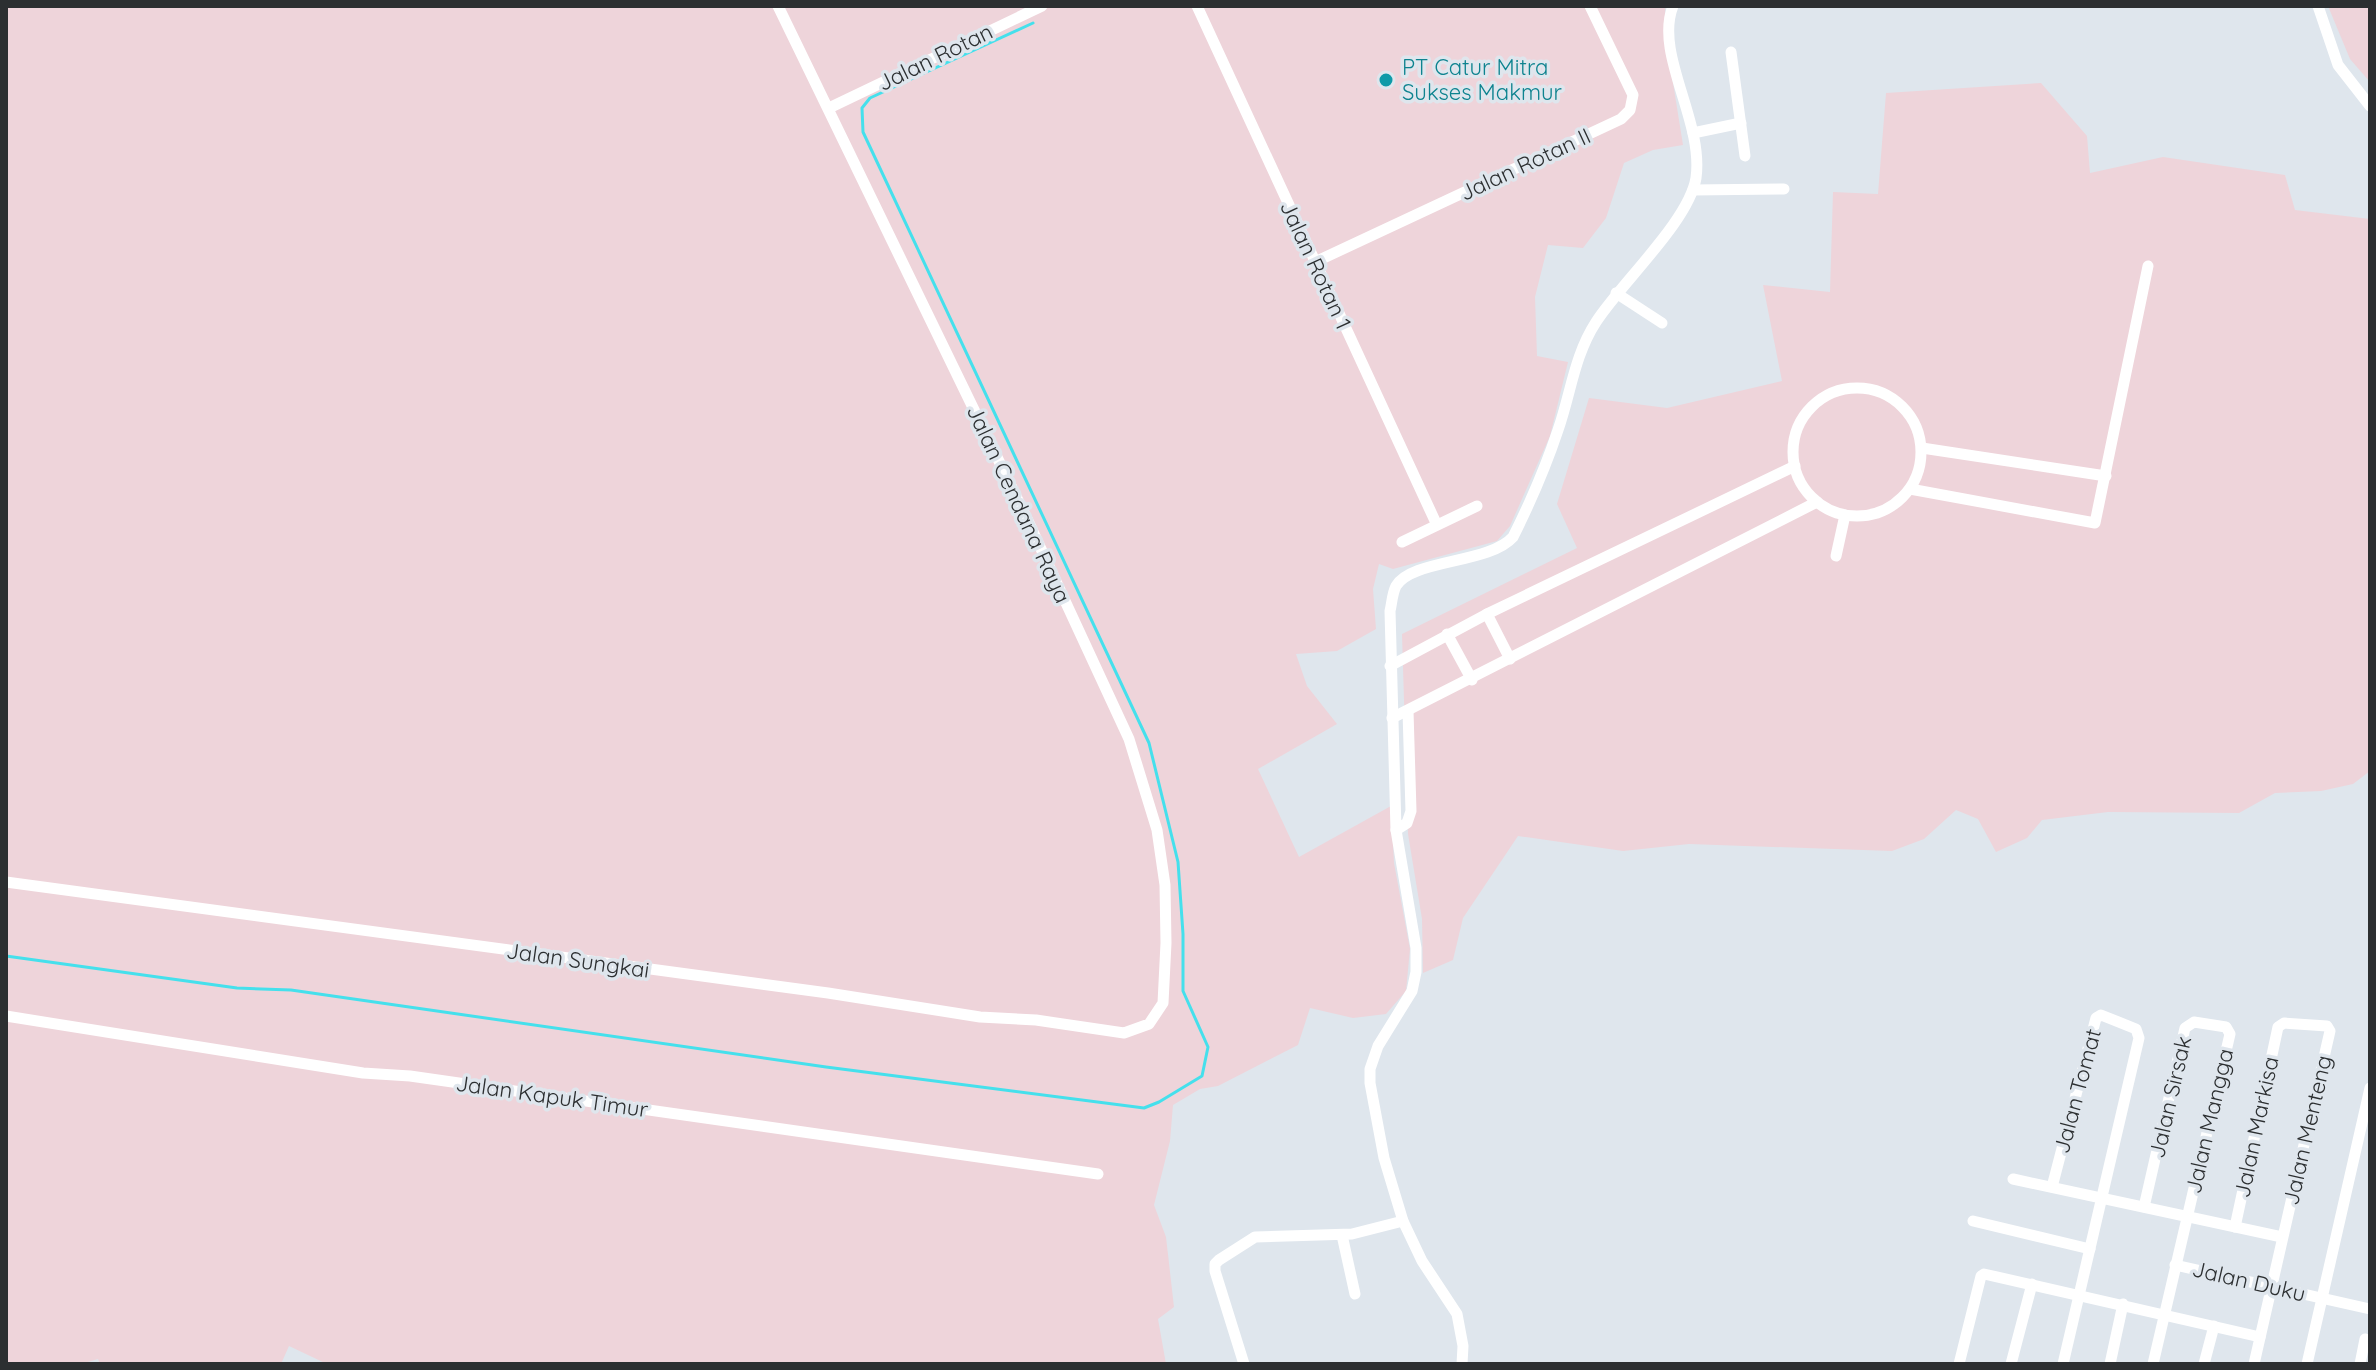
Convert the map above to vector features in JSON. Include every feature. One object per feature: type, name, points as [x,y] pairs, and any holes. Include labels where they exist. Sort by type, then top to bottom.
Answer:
[{"type":"street","name":"Jalan Cendana Raya","points":[[778,6],[1029,523],[1129,739],[1157,830],[1165,885],[1163,1003],[1149,1024]]},
{"type":"street","name":"Jalan Rotan","points":[[829,108],[1042,6]]},
{"type":"street","name":"Jalan Rotan 1","points":[[1197,6],[1436,523]]},
{"type":"street","name":"Jalan Rotan II","points":[[1315,262],[1621,119],[1630,110],[1633,95],[1590,6]]},
{"type":"street","points":[[1462,1364],[1463,1346],[1457,1314],[1422,1261],[1403,1221],[1384,1158],[1371,1092],[1370,1069],[1378,1046],[1412,991],[1416,972],[1416,948],[1396,830],[1390,611],[1398,583],[1409,575],[1498,548],[1513,537],[1558,430],[1578,357],[1595,324],[1663,236],[1693,190],[1696,164],[1693,133],[1669,43],[1668,29],[1673,6]]},
{"type":"street","points":[[2318,6],[2338,65],[2370,106]]},
{"type":"street","points":[[1731,52],[1745,156]]},
{"type":"street","points":[[1693,133],[1741,123]]},
{"type":"street","points":[[1693,190],[1784,189]]},
{"type":"street","points":[[1910,489],[2092,525],[2096,521],[2106,476],[2148,266]]},
{"type":"street","points":[[1616,293],[1662,323]]},
{"type":"street","points":[[1848,388],[1869,389],[1898,402],[1917,428],[1922,448],[1919,470],[1910,489],[1896,504],[1877,514],[1845,515],[1817,502],[1803,486],[1795,466],[1795,434],[1804,415],[1828,394],[1848,388]]},
{"type":"street","points":[[1922,448],[2106,476]]},
{"type":"street","points":[[1390,666],[1487,614],[1795,466]]},
{"type":"street","points":[[1392,718],[1817,502]]},
{"type":"street","points":[[1402,542],[1436,523],[1477,506]]},
{"type":"street","points":[[1836,556],[1845,515]]},
{"type":"street","points":[[1487,614],[1510,659]]},
{"type":"street","points":[[1447,634],[1472,680]]},
{"type":"street","points":[[1396,830],[1407,823],[1411,811],[1408,711]]},
{"type":"street","name":"Jalan Sungkai","points":[[6,882],[828,993],[980,1017],[1036,1020],[1124,1033],[1149,1024]]},
{"type":"street","name":"Jalan Tomat","points":[[2052,1187],[2096,1018],[2101,1015],[2136,1029],[2139,1038],[2101,1198]]},
{"type":"street","name":"Jalan Kapuk Timur","points":[[6,1016],[363,1073],[410,1076],[1098,1174]]},
{"type":"street","name":"Jalan Sirsak","points":[[2144,1207],[2185,1028],[2194,1022],[2226,1027]]},
{"type":"street","name":"Jalan Menteng","points":[[2278,1027],[2284,1023],[2327,1026],[2330,1031],[2282,1237]]},
{"type":"street","name":"Jalan Mangga","points":[[2153,1364],[2230,1034],[2226,1027]]},
{"type":"street","name":"Jalan Markisa","points":[[2235,1227],[2278,1027]]},
{"type":"street","points":[[2307,1364],[2370,1088]]},
{"type":"street","points":[[2013,1179],[2282,1237],[2254,1364]]},
{"type":"street","points":[[2063,1364],[2101,1198]]},
{"type":"street","points":[[1244,1364],[1215,1264],[1255,1237],[1342,1235],[1403,1221]]},
{"type":"street","points":[[1973,1221],[2090,1249]]},
{"type":"street","points":[[1342,1235],[1355,1294]]},
{"type":"street","name":"Jalan Duku","points":[[2175,1265],[2370,1309]]},
{"type":"street","points":[[1959,1364],[1981,1276],[1988,1274],[2260,1337]]},
{"type":"street","points":[[2011,1364],[2032,1284]]},
{"type":"street","points":[[2110,1364],[2123,1304]]},
{"type":"street","points":[[2204,1364],[2214,1326]]},
{"type":"street","points":[[2364,1362],[2365,1339]]},
{"type":"shaded area","points":[[6,6],[1665,6],[1666,39],[1683,145],[1653,150],[1624,163],[1606,218],[1583,248],[1548,245],[1535,297],[1537,356],[1568,362],[1550,436],[1510,526],[1497,541],[1393,569],[1379,564],[1373,589],[1376,629],[1337,651],[1296,654],[1307,686],[1337,724],[1258,769],[1299,857],[1391,806],[1394,863],[1410,949],[1406,991],[1386,1014],[1353,1018],[1310,1008],[1298,1045],[1218,1086],[1200,1089],[1173,1105],[1170,1141],[1154,1205],[1166,1237],[1174,1307],[1158,1319],[1166,1364],[327,1364],[289,1346],[281,1364],[100,1364],[98,1359],[81,1364],[6,1364]]},
{"type":"shaded area","points":[[2328,6],[2370,6],[2370,82],[2350,59]]},
{"type":"shaded area","points":[[2041,83],[2087,136],[2090,173],[2163,157],[2285,175],[2295,210],[2370,219],[2370,771],[2353,784],[2321,791],[2275,793],[2239,813],[2108,812],[2042,820],[2027,838],[1996,852],[1978,819],[1956,810],[1924,839],[1892,851],[1689,844],[1623,851],[1518,836],[1463,918],[1453,960],[1423,973],[1422,919],[1408,834],[1402,634],[1577,548],[1557,504],[1589,398],[1667,408],[1782,381],[1763,285],[1830,292],[1833,192],[1878,194],[1886,93]]},
{"type":"waterway","points":[[6,956],[237,988],[291,990],[826,1067],[1144,1108],[1202,1076],[1208,1047],[1183,991],[1178,862],[1149,743],[863,132],[862,108],[870,98],[1033,23]]},
{"type":"place","name":"PT Catur Mitra Sukses Makmur","points":[[1386,80]]}]
